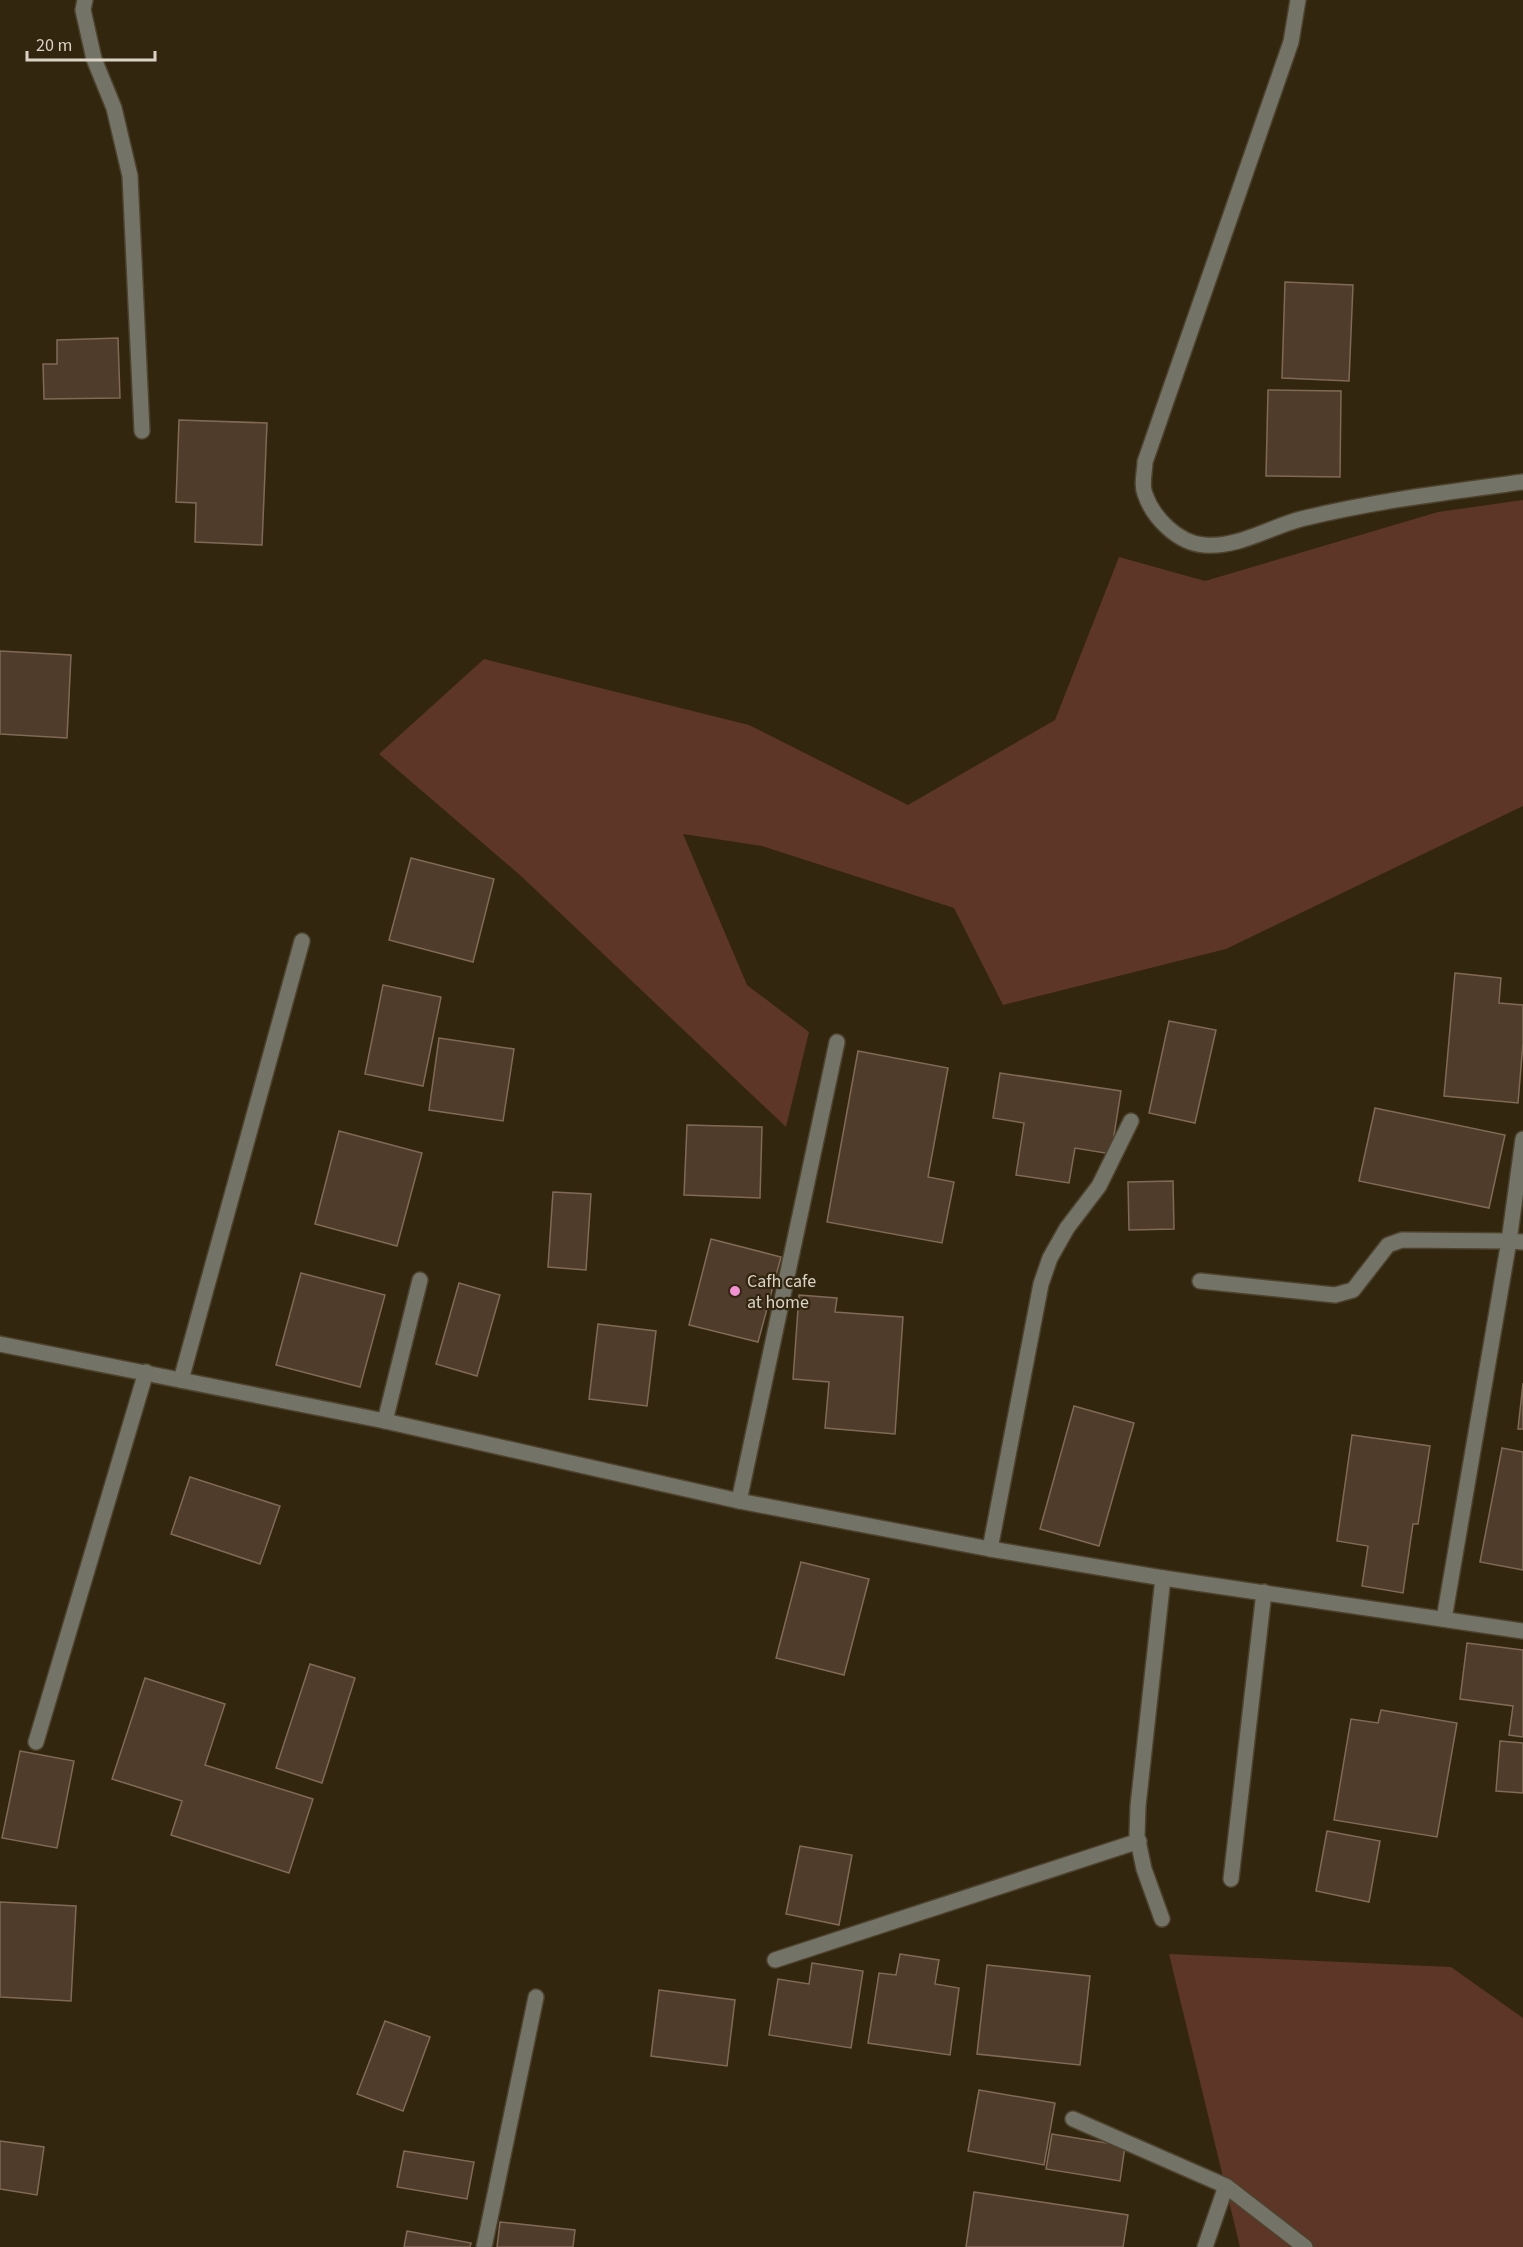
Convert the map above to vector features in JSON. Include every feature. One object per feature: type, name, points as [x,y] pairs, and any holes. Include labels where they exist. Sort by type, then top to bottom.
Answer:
[{"type":"street","points":[[85,0],[83,10],[94,59],[114,108],[130,176],[142,431]]},
{"type":"street","points":[[1298,0],[1292,42],[1145,462],[1144,492],[1158,519],[1182,538],[1203,545],[1229,543],[1299,519],[1339,510],[1523,482]]},
{"type":"street","points":[[182,1380],[302,941]]},
{"type":"street","points":[[739,1501],[837,1042]]},
{"type":"street","points":[[990,1549],[1041,1284],[1050,1258],[1066,1228],[1099,1186],[1131,1121]]},
{"type":"street","points":[[1444,1619],[1516,1241],[1523,1139]]},
{"type":"street","points":[[1200,1281],[1335,1295],[1353,1290],[1388,1245],[1402,1240],[1516,1241]]},
{"type":"street","points":[[385,1421],[420,1280]]},
{"type":"street","points":[[0,1344],[385,1421],[739,1501],[990,1549],[1163,1578],[1523,1631]]},
{"type":"street","points":[[36,1742],[146,1372]]},
{"type":"street","points":[[1162,1919],[1144,1869],[1139,1841],[1138,1806],[1163,1578]]},
{"type":"street","points":[[1231,1879],[1264,1592]]},
{"type":"street","points":[[775,1960],[1139,1841]]},
{"type":"street","points":[[484,2247],[536,1997]]},
{"type":"street","points":[[1073,2119],[1226,2186],[1305,2247]]},
{"type":"street","points":[[1205,2247],[1226,2186]]},
{"type":"shaded area","points":[[1523,500],[1523,806],[1226,949],[1003,1005],[954,908],[762,846],[683,834],[747,985],[809,1032],[786,1127],[521,876],[379,754],[484,659],[749,725],[908,805],[1055,720],[1119,557],[1205,581],[1438,512]]},
{"type":"shaded area","points":[[1169,1954],[1451,1967],[1523,2018],[1523,2247],[1240,2247]]},
{"type":"building","points":[[1285,282],[1353,285],[1349,381],[1282,378]]},
{"type":"building","points":[[118,338],[120,398],[44,399],[43,364],[57,364],[57,340]]},
{"type":"building","points":[[1268,390],[1341,391],[1340,477],[1266,476]]},
{"type":"building","points":[[179,420],[267,423],[262,545],[195,542],[196,503],[176,502]]},
{"type":"building","points":[[0,651],[71,655],[67,738],[0,734]]},
{"type":"building","points":[[411,858],[494,879],[473,962],[389,940]]},
{"type":"building","points":[[1455,973],[1501,978],[1499,1003],[1523,1005],[1523,1043],[1518,1103],[1444,1096]]},
{"type":"building","points":[[383,985],[441,997],[423,1086],[365,1074]]},
{"type":"building","points":[[1169,1021],[1216,1030],[1195,1123],[1149,1113]]},
{"type":"building","points":[[439,1038],[514,1049],[503,1121],[429,1110]]},
{"type":"building","points":[[858,1051],[948,1068],[928,1177],[954,1182],[942,1243],[827,1222]]},
{"type":"building","points":[[1000,1073],[1121,1091],[1111,1154],[1075,1148],[1069,1183],[1016,1175],[1024,1123],[993,1118]]},
{"type":"building","points":[[1375,1108],[1505,1135],[1489,1208],[1359,1181]]},
{"type":"building","points":[[687,1125],[762,1127],[760,1198],[684,1195]]},
{"type":"building","points":[[339,1131],[422,1153],[397,1246],[315,1224]]},
{"type":"building","points":[[1173,1181],[1174,1229],[1129,1230],[1128,1182]]},
{"type":"building","points":[[553,1192],[591,1194],[586,1270],[548,1267]]},
{"type":"building","name":"Cafh cafe at home","points":[[711,1239],[781,1257],[758,1342],[689,1325]]},
{"type":"building","points":[[301,1273],[385,1295],[360,1387],[276,1365]]},
{"type":"building","points":[[459,1283],[500,1295],[477,1376],[436,1364]]},
{"type":"building","points":[[799,1295],[837,1298],[835,1312],[903,1317],[895,1434],[825,1428],[829,1382],[793,1379]]},
{"type":"building","points":[[598,1324],[656,1331],[647,1406],[589,1399]]},
{"type":"building","points":[[1523,1383],[1523,1429],[1518,1429]]},
{"type":"building","points":[[1074,1406],[1134,1423],[1099,1546],[1040,1529]]},
{"type":"building","points":[[1352,1435],[1430,1446],[1418,1524],[1413,1524],[1403,1593],[1362,1586],[1368,1546],[1337,1541]]},
{"type":"building","points":[[1502,1448],[1523,1452],[1523,1570],[1480,1562]]},
{"type":"building","points":[[190,1477],[280,1506],[260,1564],[171,1534]]},
{"type":"building","points":[[801,1562],[869,1579],[844,1675],[776,1658]]},
{"type":"building","points":[[1467,1643],[1523,1650],[1523,1737],[1509,1735],[1513,1706],[1460,1699]]},
{"type":"building","points":[[310,1664],[355,1678],[322,1783],[276,1768]]},
{"type":"building","points":[[145,1678],[225,1704],[205,1765],[313,1799],[289,1873],[171,1835],[182,1801],[112,1779]]},
{"type":"building","points":[[1381,1710],[1457,1723],[1437,1837],[1334,1820],[1351,1719],[1378,1723]]},
{"type":"building","points":[[1500,1741],[1523,1743],[1523,1793],[1496,1791]]},
{"type":"building","points":[[20,1751],[74,1761],[57,1848],[2,1838]]},
{"type":"building","points":[[1327,1831],[1380,1841],[1369,1902],[1316,1891]]},
{"type":"building","points":[[800,1846],[852,1855],[839,1925],[786,1914]]},
{"type":"building","points":[[0,1902],[76,1906],[71,2001],[0,1997]]},
{"type":"building","points":[[900,1954],[939,1960],[935,1984],[959,1988],[950,2055],[868,2043],[879,1973],[896,1975]]},
{"type":"building","points":[[812,1963],[863,1971],[851,2048],[769,2035],[778,1979],[809,1984]]},
{"type":"building","points":[[987,1965],[1090,1976],[1080,2065],[977,2054]]},
{"type":"building","points":[[659,1990],[735,2000],[727,2066],[651,2056]]},
{"type":"building","points":[[385,2021],[430,2037],[403,2111],[357,2094]]},
{"type":"building","points":[[979,2090],[1055,2103],[1044,2165],[968,2151]]},
{"type":"building","points":[[1052,2134],[1125,2146],[1120,2181],[1046,2169]]},
{"type":"building","points":[[0,2141],[44,2147],[37,2195],[0,2189]]},
{"type":"building","points":[[404,2151],[474,2162],[467,2199],[397,2187]]},
{"type":"building","points":[[974,2192],[1128,2215],[1123,2247],[966,2247]]},
{"type":"building","points":[[500,2222],[575,2230],[573,2247],[497,2247]]},
{"type":"building","points":[[407,2231],[471,2243],[470,2247],[404,2247]]},
{"type":"place","name":"Cafh cafe at home","points":[[735,1291]]}]
